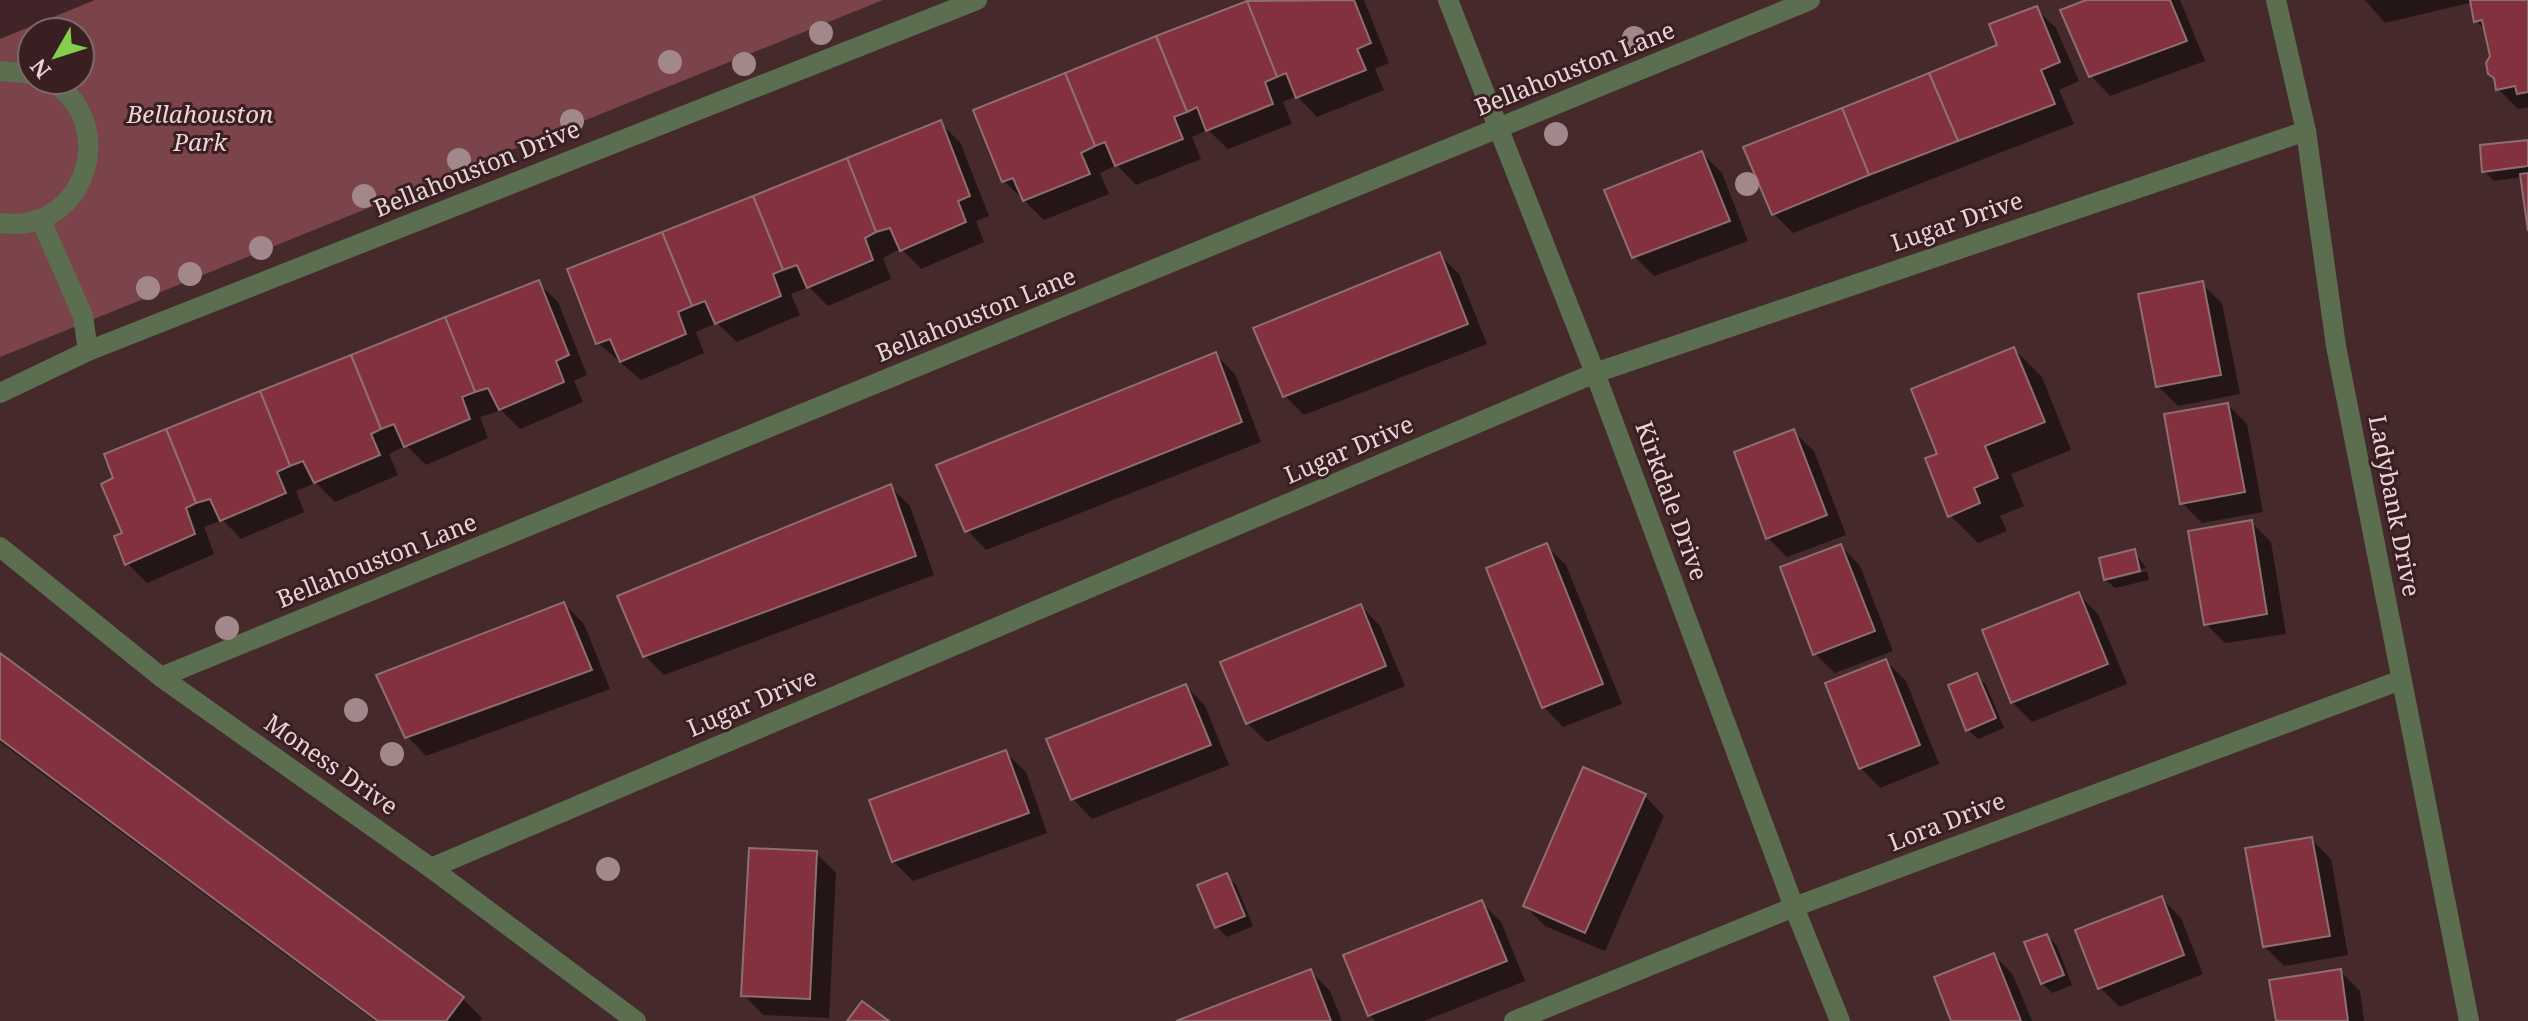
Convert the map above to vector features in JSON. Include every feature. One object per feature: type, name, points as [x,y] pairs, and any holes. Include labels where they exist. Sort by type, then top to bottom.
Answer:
[{"type":"street","name":"Bellahouston Drive","points":[[0,393],[88,351],[977,0]]},
{"type":"street","name":"Kirkdale Drive","points":[[1448,0],[1595,373],[1794,907],[1840,1021]]},
{"type":"street","name":"Bellahouston Lane","points":[[161,677],[1810,0]]},
{"type":"street","name":"Ladybank Drive","points":[[2276,0],[2306,131],[2336,346],[2469,1021]]},
{"type":"street","points":[[0,223],[15,225],[41,220],[63,207],[81,185],[90,140],[78,106],[69,96]]},
{"type":"street","name":"Lugar Drive","points":[[431,868],[1595,373],[2306,131]]},
{"type":"street","points":[[41,220],[83,316],[88,351]]},
{"type":"street","name":"Moness Drive","points":[[0,547],[161,677],[431,868],[636,1021]]},
{"type":"street","name":"Lora Drive","points":[[1514,1021],[1794,907],[2401,680]]},
{"type":"green space","name":"Bellahouston Park","points":[[0,0],[883,0],[0,357]]},
{"type":"building","points":[[1354,0],[1371,43],[1357,49],[1366,70],[1296,98],[1286,73],[1277,77],[1247,1]]},
{"type":"building","points":[[2086,0],[2170,0],[2187,41],[2089,77],[2060,10]]},
{"type":"building","points":[[2470,0],[2528,0],[2528,92],[2517,94],[2515,86],[2496,90],[2494,78],[2488,74],[2486,63],[2490,56],[2482,20],[2474,22]]},
{"type":"building","points":[[1247,1],[1277,77],[1265,82],[1273,104],[1206,131],[1197,107],[1187,112],[1156,36]]},
{"type":"building","points":[[2037,6],[2060,62],[2041,70],[2055,104],[1958,141],[1929,73],[1997,45],[1989,24]]},
{"type":"building","points":[[1156,36],[1187,112],[1174,117],[1183,139],[1115,166],[1105,142],[1095,146],[1065,73]]},
{"type":"building","points":[[1065,73],[1095,146],[1081,153],[1090,174],[1023,201],[1013,178],[1002,182],[973,110]]},
{"type":"building","points":[[1929,73],[1958,141],[1869,175],[1842,108]]},
{"type":"building","points":[[1842,108],[1869,175],[1772,215],[1743,147]]},
{"type":"building","points":[[941,120],[970,196],[958,201],[966,222],[900,251],[890,228],[876,232],[847,158]]},
{"type":"building","points":[[2528,140],[2528,166],[2482,172],[2480,145]]},
{"type":"building","points":[[1702,151],[1730,221],[1632,258],[1604,190]]},
{"type":"building","points":[[847,158],[876,232],[865,238],[873,260],[807,288],[797,265],[783,270],[753,196]]},
{"type":"building","points":[[2528,173],[2528,231],[2520,174]]},
{"type":"building","points":[[753,196],[783,270],[773,274],[781,296],[715,324],[705,301],[692,306],[662,232]]},
{"type":"building","points":[[662,232],[692,306],[678,312],[686,334],[620,362],[610,339],[596,344],[567,269]]},
{"type":"building","points":[[1440,252],[1468,324],[1283,397],[1253,328]]},
{"type":"building","points":[[539,280],[569,355],[556,361],[564,382],[499,410],[488,388],[475,392],[445,317]]},
{"type":"building","points":[[2203,281],[2221,375],[2156,387],[2138,294]]},
{"type":"building","points":[[445,317],[475,392],[462,397],[470,419],[404,447],[394,424],[381,429],[351,355]]},
{"type":"building","points":[[2014,347],[2045,422],[1985,446],[1998,478],[1974,488],[1980,503],[1948,517],[1925,458],[1937,454],[1911,389]]},
{"type":"building","points":[[1216,352],[1242,422],[965,532],[936,465]]},
{"type":"building","points":[[351,355],[381,429],[371,434],[380,455],[314,483],[303,461],[290,466],[260,391]]},
{"type":"building","points":[[260,391],[290,466],[277,472],[286,493],[220,521],[210,499],[196,503],[166,429]]},
{"type":"building","points":[[2228,403],[2245,492],[2180,504],[2164,414]]},
{"type":"building","points":[[166,429],[196,503],[186,508],[195,534],[125,565],[114,536],[122,533],[101,484],[113,478],[104,454]]},
{"type":"building","points":[[1794,429],[1827,515],[1766,539],[1734,452]]},
{"type":"building","points":[[891,484],[916,556],[643,657],[617,596]]},
{"type":"building","points":[[2252,520],[2267,614],[2204,625],[2188,531]]},
{"type":"building","points":[[1547,543],[1603,684],[1542,708],[1486,568]]},
{"type":"building","points":[[1841,544],[1875,631],[1813,655],[1780,567]]},
{"type":"building","points":[[2135,549],[2140,571],[2104,580],[2099,558]]},
{"type":"building","points":[[2079,592],[2108,664],[2011,703],[1982,630]]},
{"type":"building","points":[[564,602],[592,670],[405,738],[376,675]]},
{"type":"building","points":[[1361,604],[1386,666],[1246,724],[1220,662]]},
{"type":"building","points":[[0,653],[464,997],[446,1021],[378,1021],[0,739]]},
{"type":"building","points":[[1886,659],[1920,745],[1859,769],[1825,683]]},
{"type":"building","points":[[1977,673],[1996,718],[1966,731],[1948,685]]},
{"type":"building","points":[[1186,684],[1211,745],[1071,800],[1046,739]]},
{"type":"building","points":[[1006,750],[1029,813],[892,862],[869,800]]},
{"type":"building","points":[[1583,767],[1646,794],[1585,933],[1523,906]]},
{"type":"building","points":[[2312,837],[2330,936],[2263,947],[2245,848]]},
{"type":"building","points":[[749,848],[817,851],[810,999],[741,996]]},
{"type":"building","points":[[1227,873],[1245,916],[1215,928],[1197,885]]},
{"type":"building","points":[[2162,896],[2184,955],[2098,989],[2075,930]]},
{"type":"building","points":[[1482,900],[1507,961],[1368,1016],[1343,955]]},
{"type":"building","points":[[2047,934],[2064,975],[2041,984],[2024,942]]},
{"type":"building","points":[[1994,953],[2021,1021],[1951,1021],[1934,977]]},
{"type":"building","points":[[1311,969],[1331,1021],[1176,1021]]},
{"type":"building","points":[[2341,969],[2348,1021],[2276,1021],[2269,980]]},
{"type":"building","points":[[862,1001],[889,1021],[847,1021]]}]
